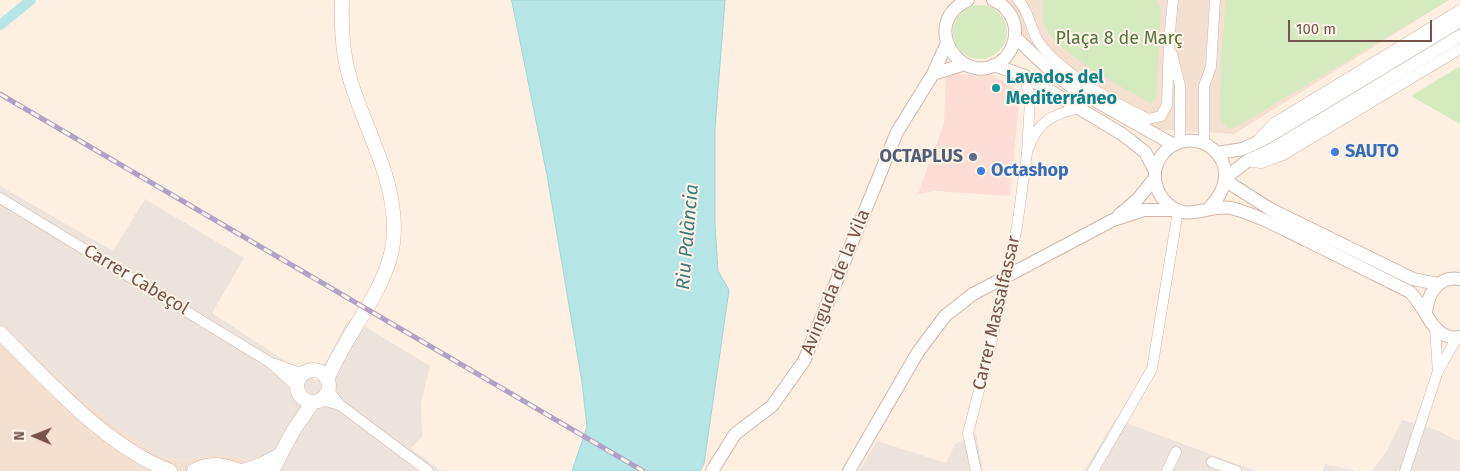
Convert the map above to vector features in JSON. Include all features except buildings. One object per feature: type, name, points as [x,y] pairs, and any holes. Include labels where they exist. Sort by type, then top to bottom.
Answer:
[{"type":"main road","points":[[272,471],[294,431],[313,387],[335,359],[387,268],[393,244],[394,216],[389,188],[350,80],[341,28],[342,0]]},
{"type":"main road","points":[[0,333],[79,410],[118,441],[163,470]]},
{"type":"main road","points":[[194,471],[202,466],[222,464],[241,471],[261,465],[280,455]]},
{"type":"street","points":[[993,0],[1004,7],[1010,14],[1015,37],[1053,73],[1073,88],[1177,144]]},
{"type":"street","points":[[1023,1],[1034,36],[1053,57],[1080,79],[1148,120],[1161,116],[1167,105],[1169,41],[1173,0]]},
{"type":"street","points":[[1204,143],[1204,86],[1210,67],[1214,0]]},
{"type":"street","points":[[964,1],[951,14],[947,22],[947,43],[954,55],[965,64],[979,68],[994,65],[1008,54],[1015,37]]},
{"type":"street","points":[[1256,143],[1274,123],[1460,10]]},
{"type":"street","points":[[1217,153],[1243,149],[1256,143],[1460,21]]},
{"type":"street","points":[[1226,179],[1247,161],[1273,149],[1460,36]]},
{"type":"street","points":[[1169,41],[1180,86],[1177,144]]},
{"type":"street","name":"Avinguda de la Vila","points":[[712,471],[735,434],[772,406],[804,361],[897,132],[933,74],[947,43]]},
{"type":"street","points":[[1247,161],[1262,163],[1282,155],[1460,49]]},
{"type":"street","points":[[933,74],[965,64]]},
{"type":"street","points":[[994,65],[1025,76],[1122,134],[1145,152],[1155,175],[1157,192],[1164,202],[1176,210]]},
{"type":"street","name":"Carrer Massalfassar","points":[[976,471],[968,433],[991,344],[1017,226],[1027,153],[1030,100],[1025,76]]},
{"type":"street","name":"Carrer Massalfassar","points":[[1027,153],[1039,126],[1057,114],[1079,108]]},
{"type":"street","points":[[1113,220],[1137,200],[1155,175],[1161,156],[1177,144],[1192,141],[1204,143],[1217,153],[1224,164],[1226,179],[1221,196],[1210,207]]},
{"type":"street","points":[[1226,179],[1270,209],[1413,279],[1438,284]]},
{"type":"street","name":"Carrer Cabeçol","points":[[0,198],[313,387],[428,471]]},
{"type":"street","points":[[849,471],[918,352],[945,316],[973,294],[1113,220],[1144,210],[1176,210],[1194,213],[1210,207],[1230,208],[1275,224],[1410,292],[1426,312],[1435,329],[1438,370]]},
{"type":"street","points":[[1093,471],[1152,369],[1176,210]]},
{"type":"street","points":[[1426,312],[1428,296],[1438,284],[1458,275]]},
{"type":"street","points":[[1406,471],[1438,370],[1458,338],[1445,336],[1435,329]]},
{"type":"street","name":"Carrer Cabeçol","points":[[271,363],[313,387]]},
{"type":"street","points":[[1167,471],[1176,452]]},
{"type":"street","points":[[1212,462],[1236,471]]},
{"type":"shaded area","points":[[1006,0],[1449,0],[1234,134],[1153,129],[1057,72],[1023,34],[1012,4]]},
{"type":"shaded area","name":"OCTAPLUS","points":[[946,74],[993,75],[1020,92],[1010,196],[935,191],[918,194],[944,123]]},
{"type":"shaded area","points":[[0,186],[113,251],[145,199],[244,258],[212,313],[316,381],[348,320],[364,326],[430,366],[421,403],[422,437],[411,448],[442,471],[262,471],[241,458],[212,455],[185,461],[164,458],[128,436],[82,401],[0,322]]},
{"type":"shaded area","points":[[0,322],[82,401],[128,436],[164,458],[185,461],[212,455],[241,458],[262,471],[0,471]]},
{"type":"shaded area","points":[[1116,418],[1132,425],[1256,471],[1084,471]]},
{"type":"shaded area","points":[[1402,420],[1437,430],[1460,442],[1460,471],[1372,471],[1386,452]]},
{"type":"shaded area","points":[[976,433],[983,471],[859,471],[877,441],[946,463],[955,444]]},
{"type":"shaded area","points":[[1325,464],[1357,471],[1323,471]]},
{"type":"green space","name":"Plaça 8 de Març","points":[[1043,0],[1157,0],[1157,6],[1161,7],[1156,99],[1151,103],[1139,97],[1093,70],[1063,48],[1045,27]]},
{"type":"green space","points":[[1226,0],[1449,0],[1241,124],[1229,129],[1220,119],[1221,60]]},
{"type":"green space","points":[[975,5],[985,5],[995,9],[1003,17],[1007,32],[1003,47],[995,55],[985,59],[975,59],[965,55],[957,47],[953,37],[953,27],[957,17],[965,9]]},
{"type":"green space","points":[[1460,66],[1460,124],[1411,96]]},
{"type":"water","name":"Riu Palància","points":[[512,0],[725,0],[715,128],[715,225],[718,271],[729,290],[704,464],[700,471],[572,471],[587,427],[582,382],[547,175]]},
{"type":"waterway","points":[[0,25],[31,0]]},
{"type":"railway","points":[[0,94],[643,471]]},
{"type":"place","name":"Lavados del Mediterráneo","points":[[996,88]]},
{"type":"place","name":"SAUTO","points":[[1335,152]]},
{"type":"place","name":"OCTAPLUS","points":[[973,157]]},
{"type":"place","name":"Octashop","points":[[981,171]]}]
